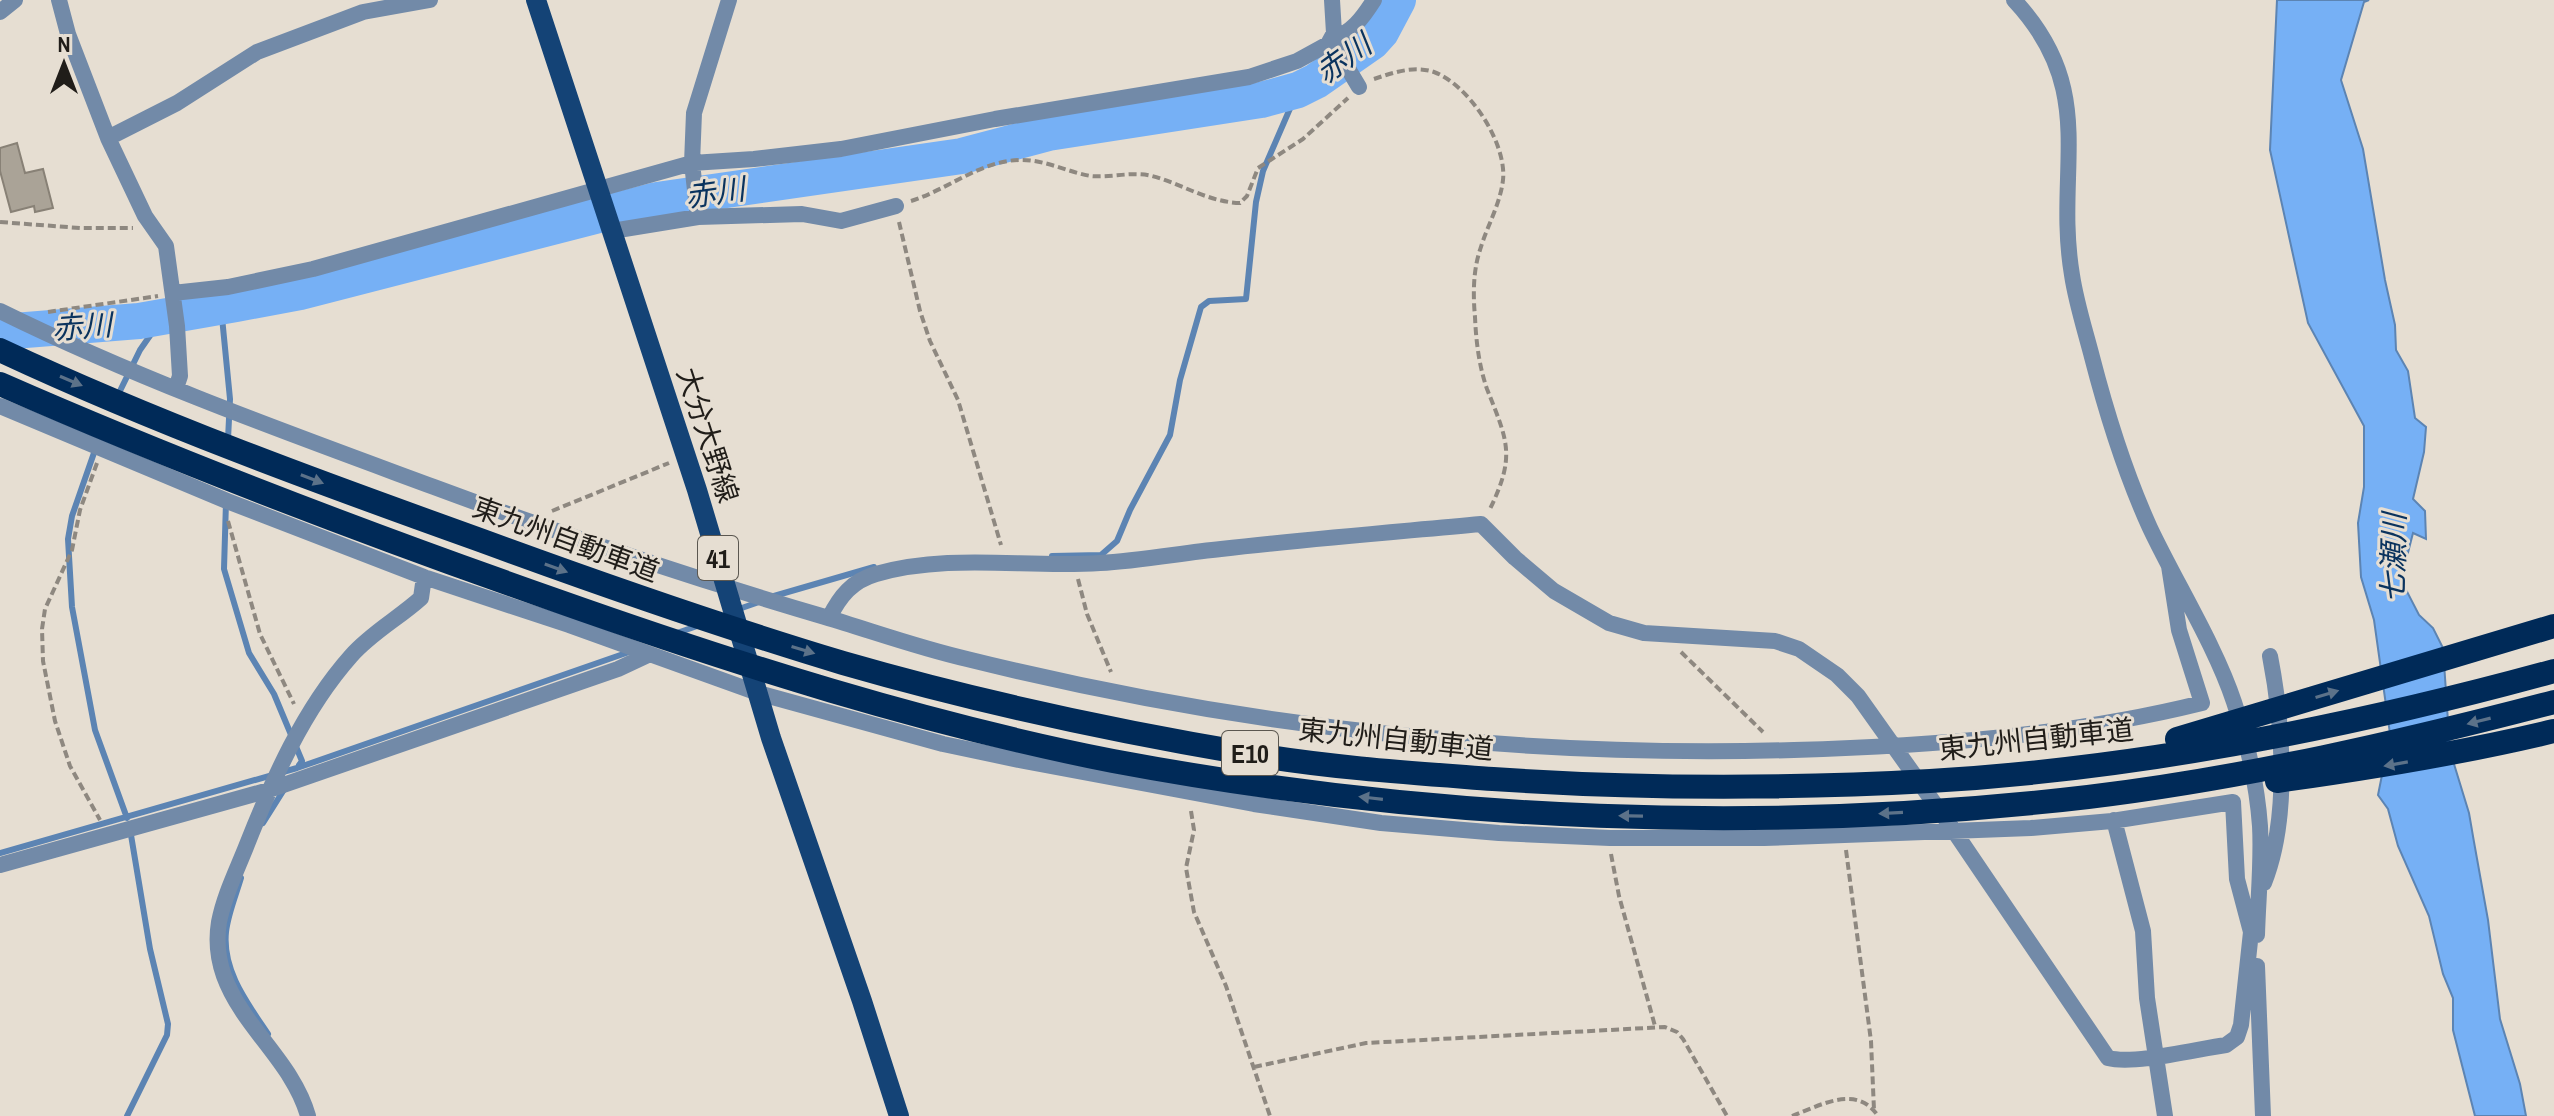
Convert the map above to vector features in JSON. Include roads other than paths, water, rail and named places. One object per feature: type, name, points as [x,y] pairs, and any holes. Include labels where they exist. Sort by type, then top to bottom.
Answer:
[{"type":"highway","name":"東九州自動車道","points":[[0,350],[269,462],[592,581],[846,664],[981,698],[1262,756],[1411,773],[1569,784],[1701,787],[1933,781],[2170,754],[2470,694],[2554,671]]},
{"type":"highway","name":"E10","points":[[0,384],[303,509],[705,651],[926,717],[1113,760],[1292,789],[1433,805],[1568,814],[1701,817],[1937,811],[2095,796],[2264,769],[2554,702]]},
{"type":"highway","points":[[2091,765],[2554,626]]},
{"type":"highway","points":[[1937,811],[2053,808],[2130,802],[2374,768],[2554,731]]},
{"type":"main road","name":"大分大野線","points":[[536,0],[685,454],[820,884],[899,1116]]},
{"type":"street","points":[[0,12],[15,0]]},
{"type":"street","points":[[59,0],[68,34],[108,138],[152,228],[166,246],[180,367],[176,388]]},
{"type":"street","points":[[108,138],[177,103],[257,52],[363,12],[430,0]]},
{"type":"street","points":[[698,217],[692,163],[696,99],[729,0]]},
{"type":"street","points":[[1331,40],[1334,33],[1332,0]]},
{"type":"street","points":[[173,293],[228,287],[313,269],[692,163],[841,149],[995,119],[1249,77],[1311,55],[1331,40],[1344,35],[1356,26],[1374,0]]},
{"type":"street","points":[[829,618],[846,591],[860,580],[916,566],[953,562],[1103,563],[1481,524],[1524,566],[1579,608],[1623,629],[1662,634],[1760,638],[1799,649],[1850,686],[1954,831],[2104,1055],[2117,1060],[2226,1045],[2237,1037],[2241,1025],[2259,894],[2258,812],[2254,784],[2234,701],[2149,526],[2114,435],[2072,274],[2067,230],[2069,108],[2061,78],[2035,22],[2014,0]]},
{"type":"street","points":[[1331,40],[1359,87]]},
{"type":"street","points":[[612,231],[698,217],[802,214],[841,221],[896,206]]},
{"type":"street","points":[[7,315],[114,364],[525,521],[727,588],[958,657],[1042,677],[1264,719],[1378,733],[1508,745],[1725,751],[1893,746],[2000,738],[2144,717],[2202,703],[2179,630],[2169,566]]},
{"type":"street","points":[[0,406],[229,501],[424,577],[758,693],[943,744],[1190,792],[1381,823],[1610,838],[1845,836],[1954,831],[2114,820],[2233,802],[2237,879],[2254,932],[2263,1116]]},
{"type":"street","points":[[308,1116],[297,1087],[236,1002],[224,975],[218,951],[222,907],[269,790],[305,723],[337,673],[354,653],[421,598],[424,577]]},
{"type":"street","points":[[0,865],[269,790],[618,669],[650,654]]},
{"type":"street","points":[[2259,894],[2273,861],[2281,777],[2277,691],[2270,656]]},
{"type":"street","points":[[2114,820],[2138,901],[2147,998],[2165,1116]]},
{"type":"water","name":"七瀬川","points":[[2277,0],[2369,0],[2364,2],[2341,80],[2363,149],[2395,325],[2396,350],[2408,371],[2415,418],[2426,427],[2424,452],[2413,499],[2425,511],[2426,539],[2413,533],[2401,580],[2419,615],[2433,628],[2443,648],[2450,751],[2469,813],[2488,920],[2500,1019],[2520,1084],[2526,1116],[2475,1116],[2453,1030],[2453,998],[2443,974],[2429,916],[2398,846],[2388,809],[2378,795],[2382,775],[2394,762],[2374,620],[2361,577],[2358,523],[2364,487],[2364,426],[2308,323],[2270,150]]},
{"type":"waterway","name":"赤川","points":[[0,332],[139,321],[236,304],[300,292],[657,200],[962,156],[1048,133],[1261,100],[1298,90],[1316,81],[1372,42],[1398,0]]},
{"type":"waterway","points":[[1052,556],[1101,555],[1117,541],[1170,435],[1180,380],[1201,307],[1209,301],[1246,299],[1256,202],[1263,171],[1298,90]]},
{"type":"waterway","points":[[221,307],[230,399],[228,439]]},
{"type":"waterway","points":[[118,395],[140,350],[163,317]]},
{"type":"waterway","points":[[95,450],[72,516],[68,539],[72,607],[95,730],[127,818]]},
{"type":"waterway","points":[[226,502],[224,569],[249,653],[274,694],[302,761],[299,765]]},
{"type":"waterway","points":[[774,596],[874,567]]},
{"type":"waterway","points":[[736,610],[759,602]]},
{"type":"waterway","points":[[677,633],[700,625]]},
{"type":"waterway","points":[[0,853],[297,768],[629,652]]},
{"type":"waterway","points":[[263,823],[285,788]]},
{"type":"waterway","points":[[127,1116],[167,1035],[168,1024],[150,949],[130,829]]},
{"type":"waterway","points":[[241,878],[227,925],[228,960],[238,986],[268,1034]]}]
